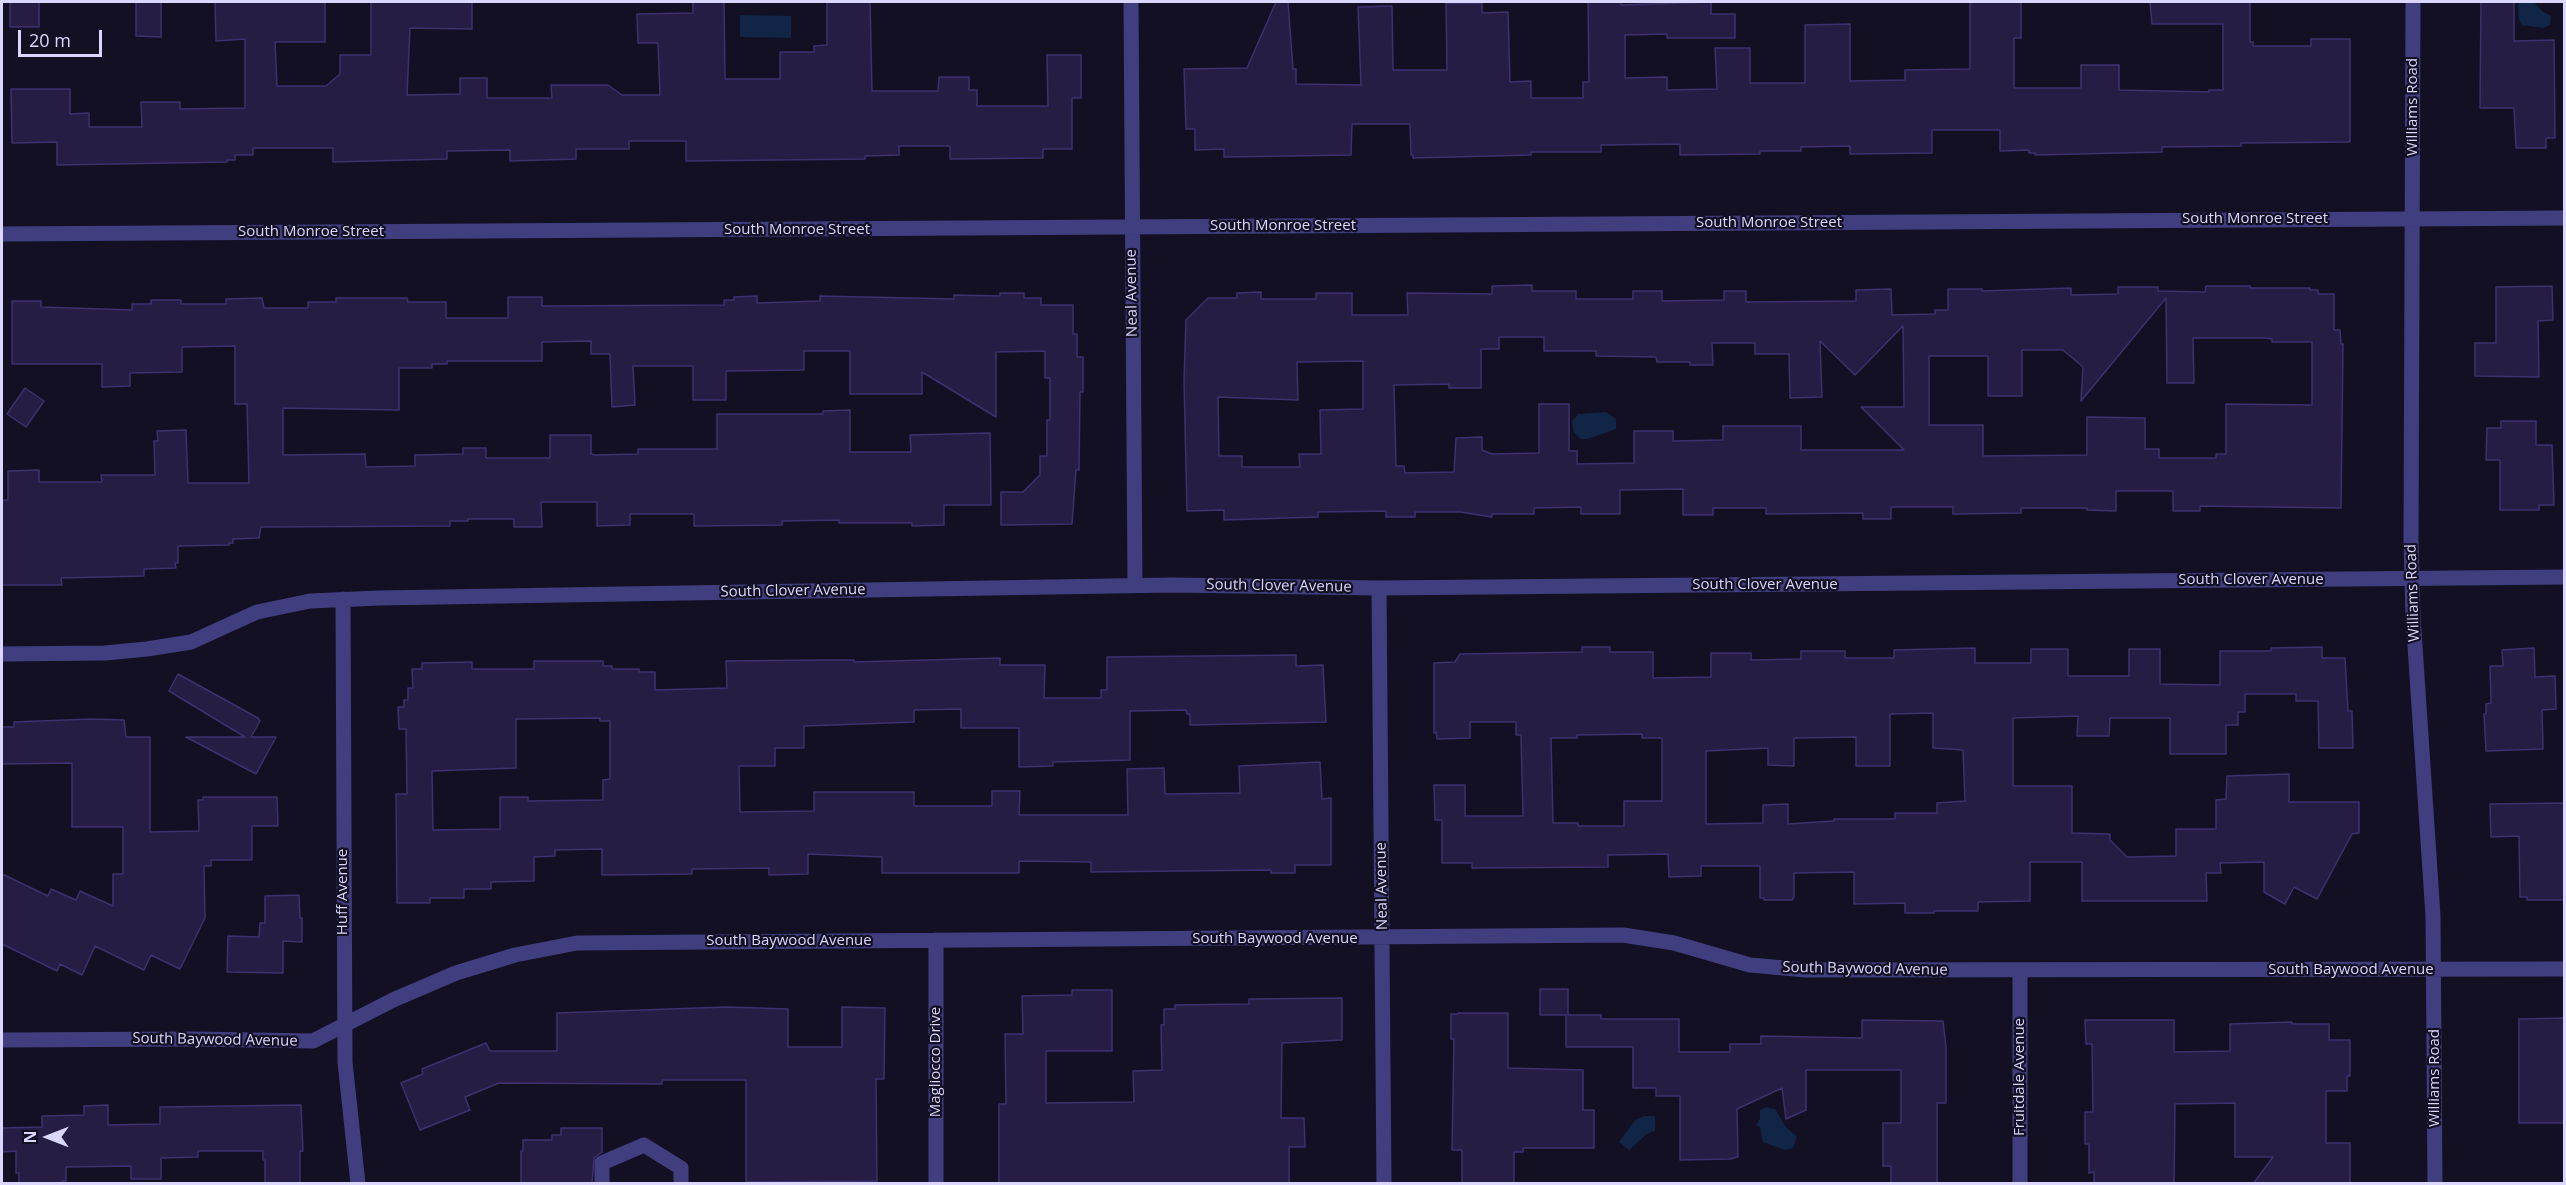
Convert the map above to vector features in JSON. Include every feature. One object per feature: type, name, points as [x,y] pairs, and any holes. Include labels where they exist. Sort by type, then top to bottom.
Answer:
[{"type":"street","name":"Neal Avenue","points":[[1131,2],[1135,585]]},
{"type":"street","name":"Williams Road","points":[[2413,2],[2412,579],[2434,969],[2435,1184]]},
{"type":"street","name":"South Monroe Street","points":[[2,234],[2565,218]]},
{"type":"street","name":"South Clover Avenue","points":[[2,654],[105,653],[147,650],[191,642],[257,612],[310,601],[343,599],[1135,585],[1379,588],[2565,577]]},
{"type":"street","name":"Neal Avenue","points":[[1379,588],[1384,1184]]},
{"type":"street","name":"Huff Avenue","points":[[343,599],[345,1062],[358,1184]]},
{"type":"street","name":"South Baywood Avenue","points":[[2,1040],[313,1041],[393,1000],[456,973],[515,955],[577,943],[1383,939],[1623,935],[1674,943],[1750,965],[1806,970],[2565,969]]},
{"type":"street","name":"Magliocco Drive","points":[[936,940],[936,1184]]},
{"type":"street","name":"Fruitdale Avenue","points":[[2019,970],[2020,1184]]},
{"type":"street","points":[[602,1184],[602,1163],[644,1146],[681,1168],[681,1184]]},
{"type":"water","points":[[2518,2],[2534,2],[2542,11],[2551,16],[2550,25],[2543,28],[2522,25],[2519,20]]},
{"type":"water","points":[[740,15],[791,16],[791,38],[740,37]]},
{"type":"water","points":[[1606,412],[1616,419],[1616,429],[1587,439],[1581,439],[1574,433],[1572,422],[1578,414]]},
{"type":"water","points":[[1766,1107],[1775,1109],[1785,1126],[1797,1137],[1793,1148],[1785,1150],[1763,1142],[1760,1127],[1756,1125],[1760,1119],[1760,1110]]},
{"type":"water","points":[[1644,1116],[1655,1116],[1655,1131],[1648,1133],[1629,1150],[1619,1142],[1635,1120]]},
{"type":"building","points":[[10,2],[39,2],[39,27],[10,27]]},
{"type":"building","points":[[136,2],[161,2],[161,37],[136,36]]},
{"type":"building","points":[[215,2],[325,2],[325,42],[275,42],[277,86],[326,86],[340,74],[340,55],[371,55],[371,2],[472,2],[472,29],[410,28],[407,95],[460,94],[460,78],[487,78],[487,98],[552,98],[551,85],[608,85],[622,95],[660,95],[658,43],[638,43],[637,14],[693,13],[693,2],[724,2],[725,79],[780,79],[780,52],[814,52],[814,46],[827,45],[827,2],[870,2],[872,91],[938,91],[939,77],[969,77],[969,90],[977,90],[977,106],[1048,106],[1047,55],[1081,55],[1081,98],[1072,98],[1072,149],[1043,149],[1043,158],[950,159],[950,146],[899,146],[899,155],[865,156],[865,159],[686,161],[686,141],[629,141],[629,149],[576,149],[576,159],[510,161],[510,150],[447,151],[447,159],[333,162],[333,148],[253,148],[253,155],[235,155],[235,160],[227,160],[227,162],[57,165],[57,142],[12,143],[11,89],[70,89],[70,114],[89,113],[89,127],[142,127],[141,102],[180,102],[180,109],[245,108],[245,39],[216,41]]},
{"type":"building","points":[[1276,2],[1288,2],[1296,84],[1361,85],[1358,7],[1392,6],[1393,70],[1447,70],[1446,3],[1482,3],[1482,13],[1508,12],[1510,82],[1531,81],[1531,98],[1583,98],[1583,82],[1589,82],[1588,2],[1621,2],[1621,5],[1711,2],[1711,14],[1735,14],[1735,38],[1667,38],[1667,34],[1625,35],[1625,78],[1667,77],[1667,90],[1717,89],[1715,48],[1750,48],[1750,83],[1805,83],[1805,25],[1850,24],[1850,81],[1905,80],[1905,70],[1970,69],[1970,2],[2021,2],[2021,38],[2014,38],[2014,88],[2081,88],[2081,65],[2119,65],[2119,90],[2209,92],[2209,90],[2223,90],[2223,24],[2152,24],[2150,2],[2250,2],[2250,42],[2253,42],[2253,46],[2311,46],[2311,39],[2350,39],[2350,142],[2241,143],[2241,146],[2162,147],[2162,152],[2035,155],[2035,153],[2029,153],[2029,150],[2000,151],[2000,130],[1932,130],[1932,153],[1850,154],[1850,146],[1801,147],[1801,151],[1760,151],[1760,154],[1680,155],[1680,144],[1601,145],[1601,152],[1531,152],[1531,155],[1413,158],[1410,124],[1352,124],[1351,155],[1224,157],[1224,149],[1195,150],[1195,129],[1186,129],[1184,69],[1247,68]]},
{"type":"building","points":[[2481,2],[2514,2],[2514,41],[2554,40],[2555,138],[2546,138],[2546,148],[2516,148],[2514,108],[2480,108]]},
{"type":"building","points":[[1532,285],[1532,291],[1576,291],[1576,299],[1633,299],[1633,291],[1662,291],[1662,301],[1724,300],[1724,291],[1746,291],[1746,302],[1856,301],[1856,290],[1891,289],[1892,315],[1935,314],[1935,310],[1948,310],[1948,289],[1982,289],[1982,291],[2071,288],[2071,295],[2118,294],[2118,287],[2158,287],[2158,291],[2205,292],[2206,286],[2250,286],[2250,288],[2310,288],[2310,290],[2318,290],[2318,294],[2334,294],[2334,330],[2340,330],[2341,344],[2343,344],[2341,508],[2200,506],[2200,511],[2173,511],[2173,491],[2116,491],[2116,511],[2087,510],[2087,508],[2021,508],[2021,513],[1953,514],[1953,507],[1891,507],[1891,519],[1863,519],[1863,513],[1766,514],[1766,508],[1713,508],[1713,515],[1683,515],[1683,489],[1620,490],[1620,514],[1581,514],[1581,507],[1534,508],[1534,514],[1492,514],[1492,517],[1460,512],[1415,512],[1415,517],[1386,517],[1386,511],[1318,512],[1318,517],[1224,520],[1224,510],[1187,511],[1184,380],[1186,320],[1208,298],[1237,298],[1237,293],[1261,292],[1261,299],[1316,299],[1316,293],[1352,293],[1352,315],[1408,315],[1407,293],[1492,294],[1492,286]],"holes":[[[2166,298],[2167,383],[2194,383],[2193,338],[2266,338],[2272,339],[2272,342],[2312,342],[2312,405],[2226,404],[2226,454],[2216,454],[2216,458],[2159,458],[2159,449],[2145,449],[2145,418],[2087,417],[2087,455],[1983,456],[1983,425],[1929,425],[1929,356],[1988,356],[1988,396],[2022,396],[2022,350],[2063,350],[2083,367],[2081,401]],[[1903,326],[1904,407],[1861,407],[1904,450],[1801,450],[1801,426],[1723,426],[1723,440],[1673,441],[1673,431],[1634,431],[1634,463],[1577,464],[1577,451],[1569,451],[1569,404],[1539,404],[1539,453],[1492,454],[1482,450],[1482,437],[1456,438],[1454,472],[1405,473],[1404,466],[1396,466],[1394,385],[1449,384],[1449,388],[1481,388],[1481,349],[1499,349],[1499,337],[1544,337],[1544,351],[1596,351],[1596,356],[1656,357],[1657,362],[1690,362],[1690,365],[1713,365],[1712,343],[1755,343],[1755,354],[1789,354],[1790,398],[1822,397],[1820,341],[1855,375]],[[1363,361],[1363,409],[1320,410],[1321,454],[1299,454],[1300,467],[1242,467],[1242,456],[1219,456],[1218,397],[1298,400],[1297,362]]]},
{"type":"building","points":[[2552,286],[2553,320],[2538,321],[2539,377],[2475,376],[2475,343],[2496,343],[2496,287]]},
{"type":"building","points":[[1000,293],[1024,293],[1024,298],[1041,298],[1041,305],[1073,305],[1073,334],[1077,334],[1077,357],[1083,357],[1083,392],[1080,392],[1079,470],[1076,470],[1072,524],[1001,525],[1001,492],[1023,492],[1040,475],[1040,456],[1047,456],[1050,378],[1045,378],[1045,351],[996,352],[996,417],[922,372],[922,394],[850,394],[850,351],[804,351],[804,370],[726,371],[726,400],[693,400],[693,366],[633,366],[635,405],[612,407],[610,354],[591,354],[591,341],[542,342],[542,361],[447,361],[447,364],[432,364],[432,368],[399,368],[399,410],[283,408],[283,455],[365,454],[366,467],[415,466],[415,455],[463,454],[463,448],[486,448],[486,458],[550,458],[550,435],[591,435],[591,454],[595,455],[638,454],[638,449],[717,449],[717,414],[823,414],[823,411],[850,410],[850,452],[911,452],[910,435],[990,433],[991,505],[944,505],[944,525],[839,523],[839,520],[782,521],[782,525],[694,526],[694,514],[630,514],[630,525],[597,526],[597,502],[541,502],[542,527],[514,527],[514,519],[468,519],[468,521],[450,521],[450,526],[261,527],[259,538],[233,539],[233,543],[229,545],[178,546],[176,568],[144,569],[144,576],[61,578],[62,585],[2,585],[2,500],[8,500],[8,471],[39,470],[39,482],[102,482],[101,475],[155,475],[154,441],[158,441],[157,431],[186,430],[188,483],[249,483],[247,404],[235,404],[235,346],[182,347],[182,372],[130,373],[130,386],[102,387],[102,364],[12,364],[12,301],[41,301],[41,307],[132,310],[132,304],[151,304],[151,300],[181,300],[181,304],[226,304],[226,299],[262,298],[264,308],[308,308],[308,302],[336,302],[336,298],[407,298],[408,302],[446,302],[446,318],[508,318],[508,297],[542,297],[542,306],[724,305],[724,300],[734,300],[734,297],[757,296],[757,303],[820,301],[820,296],[954,299],[954,295],[1000,296]]},
{"type":"building","points":[[25,388],[44,401],[26,427],[7,414]]},
{"type":"building","points":[[2501,421],[2536,421],[2536,445],[2552,445],[2554,505],[2539,505],[2539,510],[2500,510],[2500,460],[2486,460],[2487,428],[2501,428]]},
{"type":"building","points":[[1582,647],[1610,647],[1610,652],[1653,652],[1653,678],[1711,677],[1711,653],[1751,653],[1751,660],[1801,659],[1801,651],[1845,651],[1845,658],[1894,658],[1894,650],[1975,648],[1975,663],[2031,663],[2031,649],[2068,649],[2068,676],[2129,676],[2129,649],[2160,649],[2160,684],[2220,685],[2220,651],[2271,651],[2271,648],[2322,647],[2322,658],[2345,658],[2348,711],[2352,711],[2353,748],[2319,748],[2318,701],[2296,701],[2296,694],[2245,694],[2245,712],[2238,712],[2238,725],[2226,725],[2226,754],[2170,754],[2170,718],[2110,718],[2109,736],[2077,736],[2078,716],[2013,718],[2013,786],[2072,786],[2072,833],[2110,834],[2110,840],[2127,857],[2176,856],[2176,829],[2216,829],[2216,800],[2226,799],[2227,776],[2289,774],[2289,802],[2359,802],[2359,833],[2352,834],[2317,899],[2294,887],[2285,904],[2264,892],[2264,862],[2220,863],[2221,873],[2206,873],[2207,901],[2082,901],[2082,862],[2030,862],[2030,901],[1978,902],[1978,911],[1934,911],[1934,913],[1905,913],[1905,903],[1854,904],[1854,872],[1794,873],[1792,900],[1764,900],[1760,898],[1760,866],[1701,866],[1701,876],[1669,877],[1668,854],[1608,855],[1608,867],[1472,868],[1472,863],[1442,863],[1442,820],[1435,820],[1434,785],[1465,785],[1465,816],[1523,816],[1521,735],[1516,735],[1516,722],[1470,722],[1470,738],[1437,739],[1436,732],[1434,733],[1434,663],[1455,662],[1460,654],[1582,652]],"holes":[[[1933,713],[1933,748],[1963,750],[1965,801],[1937,803],[1937,813],[1895,813],[1895,819],[1834,819],[1834,821],[1788,824],[1788,804],[1763,805],[1763,823],[1706,824],[1706,751],[1768,748],[1768,765],[1794,766],[1794,738],[1856,737],[1856,766],[1890,766],[1890,714]],[[1642,734],[1642,738],[1662,738],[1662,801],[1624,801],[1624,826],[1578,826],[1578,823],[1553,823],[1551,738],[1577,738],[1577,735]]]},
{"type":"building","points":[[2534,648],[2535,677],[2555,676],[2556,709],[2542,710],[2543,749],[2486,751],[2484,714],[2486,714],[2486,704],[2491,703],[2490,666],[2503,666],[2502,650]]},
{"type":"building","points":[[1296,655],[1296,666],[1323,665],[1326,722],[1190,725],[1190,714],[1187,714],[1186,710],[1130,711],[1130,760],[1053,762],[1053,766],[1019,767],[1019,728],[961,728],[961,709],[914,710],[914,722],[804,726],[804,748],[775,748],[775,766],[739,766],[740,812],[814,811],[814,792],[914,792],[914,806],[992,806],[992,791],[1020,791],[1019,815],[1128,815],[1127,769],[1164,768],[1165,794],[1240,793],[1239,766],[1320,762],[1322,799],[1331,798],[1331,865],[1295,865],[1295,873],[1271,873],[1271,870],[1091,872],[1091,862],[1019,861],[1019,873],[882,873],[882,857],[808,854],[808,874],[769,875],[769,868],[692,869],[692,874],[602,875],[602,849],[555,850],[555,856],[534,857],[534,881],[491,882],[491,889],[464,889],[464,898],[430,898],[430,903],[397,903],[396,794],[407,794],[406,729],[399,729],[398,707],[404,707],[404,700],[408,700],[408,688],[413,688],[412,669],[422,669],[422,663],[472,662],[472,669],[534,669],[534,661],[603,661],[603,666],[612,666],[612,669],[639,669],[639,672],[655,672],[655,690],[727,688],[726,661],[854,660],[854,662],[1000,658],[1000,665],[1045,665],[1044,698],[1101,698],[1101,690],[1107,690],[1107,657]],"holes":[[[600,718],[600,721],[610,721],[610,779],[603,780],[603,800],[528,801],[528,797],[500,797],[500,829],[433,830],[432,771],[516,768],[516,719]]]},
{"type":"building","points":[[178,674],[258,718],[260,721],[251,737],[276,737],[256,774],[186,737],[245,737],[169,691]]},
{"type":"building","points":[[124,720],[126,737],[150,737],[150,832],[199,831],[198,800],[203,800],[203,797],[277,797],[278,826],[252,826],[252,860],[211,860],[211,866],[204,866],[205,918],[180,969],[151,955],[144,970],[95,946],[82,975],[60,964],[57,971],[2,944],[2,874],[48,896],[51,889],[76,900],[80,891],[113,906],[113,874],[123,874],[123,827],[72,827],[72,763],[2,764],[2,727],[14,727],[14,722]]},
{"type":"building","points":[[2565,803],[2565,900],[2527,900],[2527,897],[2520,897],[2519,836],[2491,837],[2490,804]]},
{"type":"building","points":[[299,895],[302,942],[283,941],[283,973],[227,972],[228,936],[259,937],[260,923],[265,923],[265,896]]},
{"type":"building","points":[[1540,989],[1568,989],[1568,1015],[1601,1015],[1601,1019],[1679,1019],[1679,1052],[1730,1052],[1730,1044],[1761,1044],[1761,1036],[1862,1038],[1862,1020],[1943,1021],[1946,1047],[1946,1103],[1937,1103],[1937,1184],[1891,1184],[1891,1166],[1883,1166],[1883,1123],[1901,1123],[1901,1070],[1806,1070],[1806,1110],[1786,1119],[1782,1088],[1737,1109],[1738,1157],[1680,1160],[1680,1096],[1656,1096],[1656,1088],[1633,1088],[1633,1047],[1566,1047],[1566,1015],[1540,1015]]},
{"type":"building","points":[[1072,990],[1112,990],[1112,1051],[1046,1051],[1046,1103],[1134,1102],[1133,1071],[1162,1070],[1161,1025],[1164,1025],[1164,1009],[1175,1009],[1175,1005],[1249,1004],[1249,999],[1342,998],[1342,1040],[1282,1043],[1281,1118],[1304,1118],[1305,1147],[1289,1147],[1289,1184],[999,1184],[999,1104],[1006,1104],[1005,1034],[1023,1034],[1022,996],[1072,995]]},
{"type":"building","points":[[727,1007],[788,1009],[788,1047],[842,1047],[842,1007],[885,1008],[884,1079],[876,1079],[877,1181],[746,1182],[746,1080],[662,1080],[662,1084],[499,1083],[465,1097],[470,1110],[420,1130],[401,1083],[423,1074],[422,1069],[486,1043],[490,1051],[557,1051],[557,1013]]},
{"type":"building","points":[[1508,1013],[1508,1068],[1583,1070],[1583,1110],[1594,1110],[1594,1148],[1523,1148],[1523,1152],[1514,1152],[1514,1184],[1462,1184],[1462,1150],[1452,1150],[1454,1039],[1451,1039],[1451,1014]]},
{"type":"building","points":[[2565,1018],[2565,1123],[2519,1123],[2519,1019]]},
{"type":"building","points":[[2085,1020],[2174,1020],[2174,1052],[2230,1051],[2230,1024],[2292,1022],[2292,1024],[2329,1024],[2329,1040],[2350,1040],[2350,1076],[2347,1076],[2347,1091],[2326,1091],[2326,1143],[2350,1143],[2350,1184],[2253,1184],[2273,1157],[2235,1157],[2235,1103],[2175,1104],[2174,1184],[2094,1184],[2094,1172],[2089,1173],[2089,1144],[2085,1144],[2085,1112],[2093,1112],[2092,1044],[2086,1044]]},
{"type":"building","points":[[108,1105],[108,1125],[160,1124],[160,1107],[301,1105],[303,1151],[300,1151],[300,1184],[265,1184],[263,1151],[198,1151],[198,1157],[161,1158],[161,1179],[131,1179],[131,1166],[66,1167],[66,1181],[62,1181],[62,1184],[19,1184],[19,1173],[16,1173],[16,1151],[2,1152],[2,1128],[42,1127],[42,1116],[84,1115],[84,1106]]},
{"type":"building","points":[[561,1128],[602,1128],[602,1152],[594,1158],[592,1184],[521,1184],[523,1140],[552,1140],[552,1135],[561,1135]]}]
